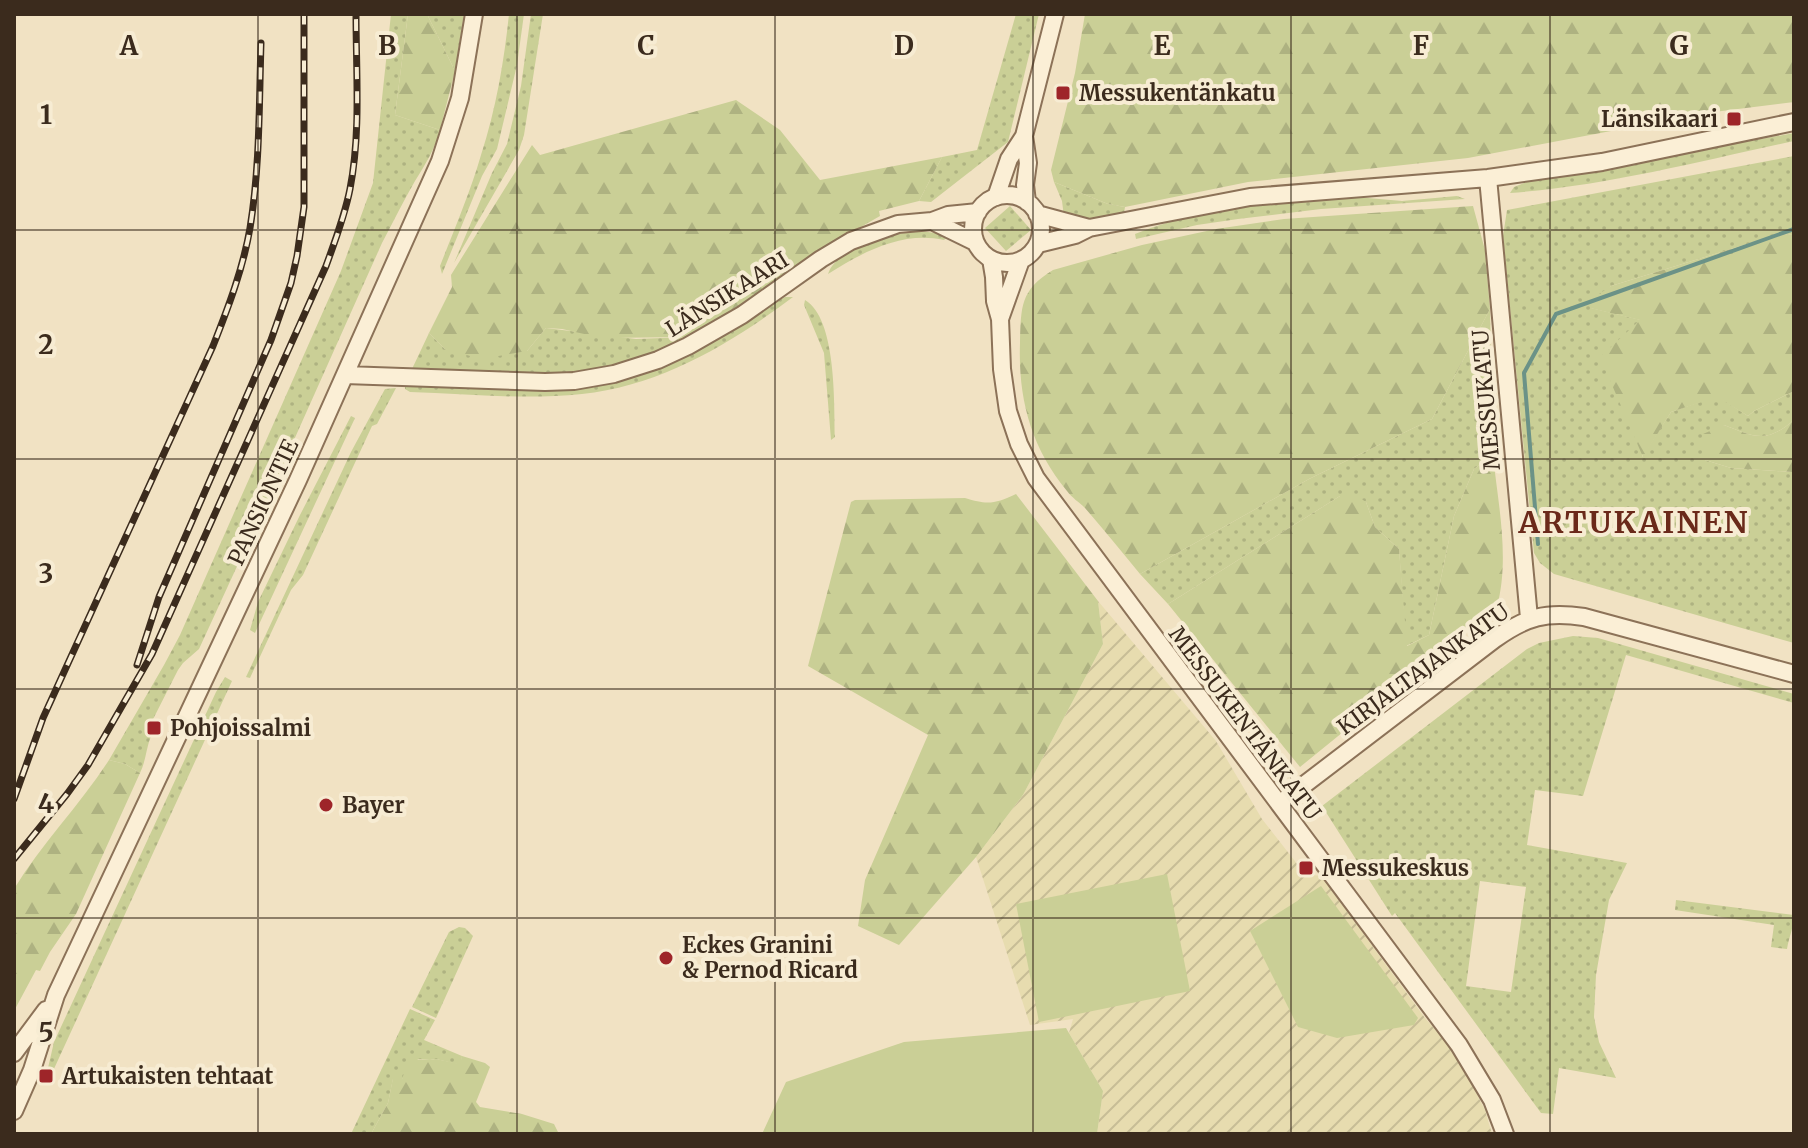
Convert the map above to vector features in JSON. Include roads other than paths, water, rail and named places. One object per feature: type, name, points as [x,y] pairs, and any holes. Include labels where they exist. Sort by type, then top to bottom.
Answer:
[{"type":"street","name":"PANSIONTIE","points":[[14,1111],[32,1070],[56,995],[298,480],[445,147],[460,98],[474,14]]},
{"type":"street","points":[[996,197],[1009,159],[1024,136],[1055,14]]},
{"type":"street","points":[[1038,244],[1075,235],[1089,228],[1250,197],[1488,178],[1602,162],[1794,122]]},
{"type":"street","points":[[1024,136],[1028,163],[1025,185],[1032,208],[1041,227],[1038,244],[1030,255],[1006,263],[991,259],[975,242],[973,229],[978,212],[996,197],[1009,195],[1032,208],[1089,228]]},
{"type":"street","name":"MESSUKATU","points":[[1488,178],[1529,618]]},
{"type":"street","name":"LÄNSIKAARI","points":[[345,375],[545,382],[574,381],[625,371],[673,354],[707,336],[851,241],[893,225],[978,212]]},
{"type":"street","points":[[932,221],[975,242]]},
{"type":"street","name":"MESSUKENTÄNKATU","points":[[991,259],[1008,411],[1019,444],[1036,478],[1459,1045],[1492,1100],[1505,1134]]},
{"type":"street","name":"MESSUKENTÄNKATU","points":[[1000,319],[1021,260]]},
{"type":"street","name":"KIRJALTAJANKATU","points":[[1279,804],[1495,639],[1529,618],[1556,614],[1613,623],[1794,674]]},
{"type":"street","name":"PANSIONTIE","points":[[14,1053],[56,995]]},
{"type":"waterway","points":[[1538,544],[1524,373],[1556,314],[1794,229]]},
{"type":"railway","points":[[137,665],[159,597],[271,340],[291,283],[304,207],[304,14]]},
{"type":"railway","points":[[14,859],[88,765],[152,654],[326,266],[350,189],[356,146],[356,14]]},
{"type":"railway","points":[[14,799],[43,718],[213,346],[234,288],[247,243],[256,182],[261,43]]},
{"type":"place","name":"Messukentänkatu","points":[[1063,93]]},
{"type":"place","name":"Länsikaari","points":[[1734,119]]},
{"type":"place","name":"Pohjoissalmi","points":[[154,728]]},
{"type":"place","name":"Bayer","points":[[326,805]]},
{"type":"place","name":"Messukeskus","points":[[1306,868]]},
{"type":"place","name":"Eckes Granini & Pernod Ricard","points":[[666,958]]},
{"type":"place","name":"Artukaisten tehtaat","points":[[46,1076]]},
{"type":"district","name":"ARTUKAINEN","points":[[1634,523]]}]
